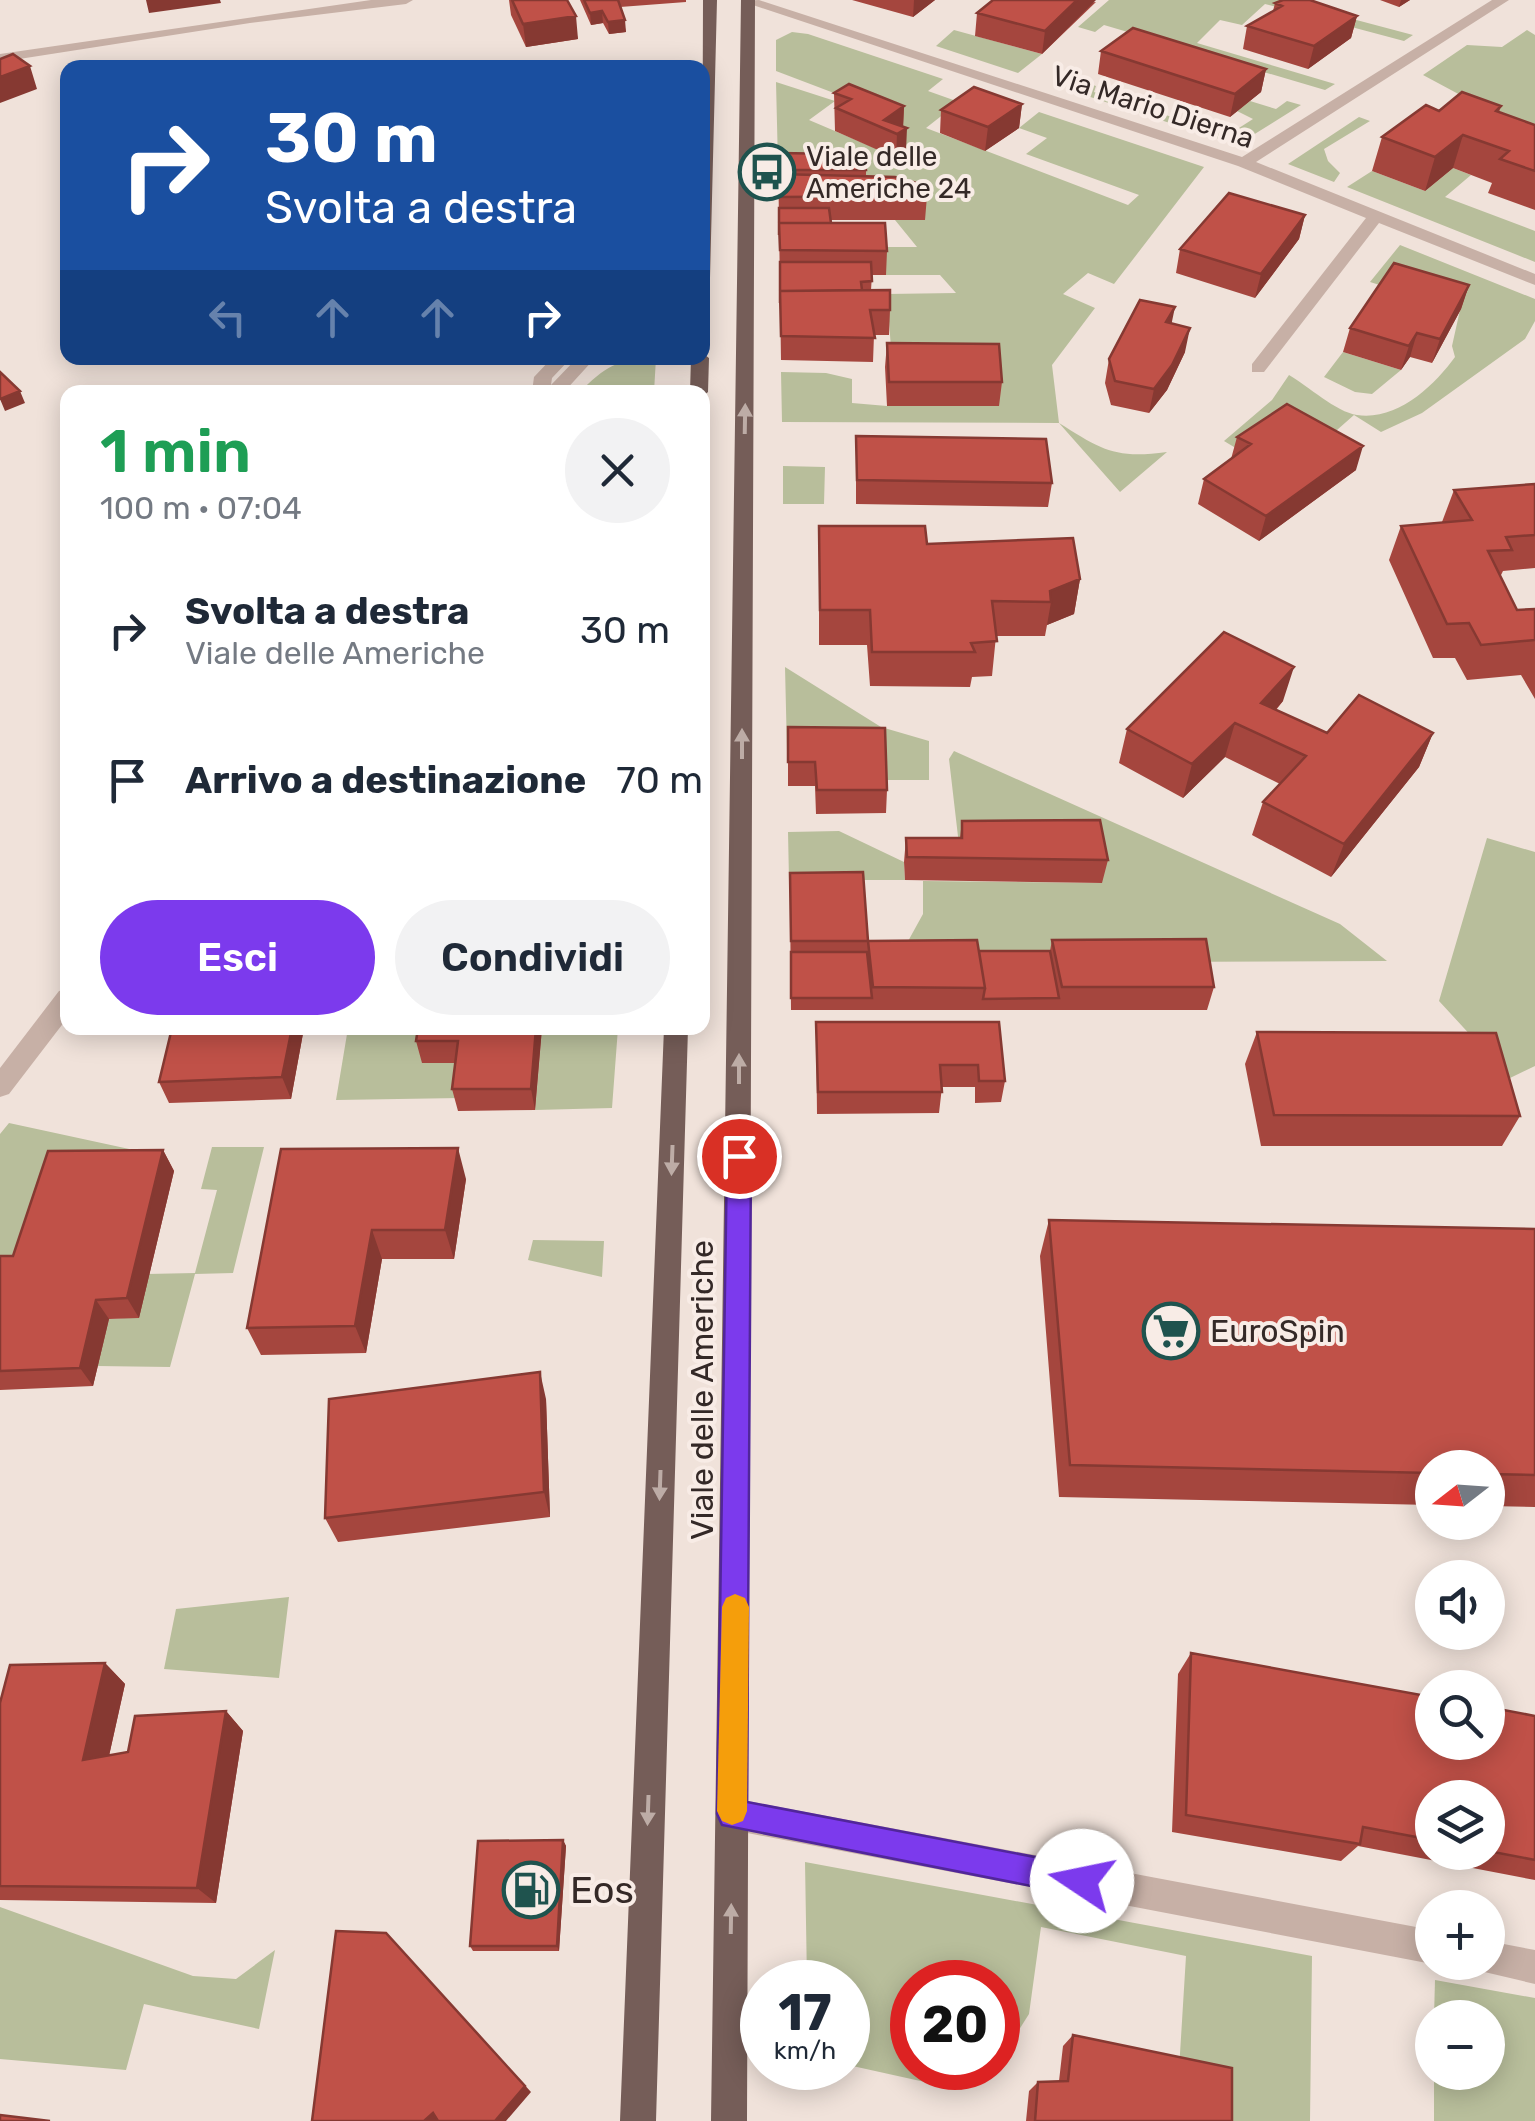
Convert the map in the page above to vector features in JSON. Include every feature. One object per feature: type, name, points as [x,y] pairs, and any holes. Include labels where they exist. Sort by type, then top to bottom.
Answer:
[{"type":"main road","points":[[708,60],[710,0]]},
{"type":"main road","name":"Viale delle Americhe","points":[[729,2121],[748,0]]},
{"type":"main road","name":"Viale delle Americhe","points":[[638,2121],[676,1035]]},
{"type":"street","points":[[243,0],[250,19]]},
{"type":"street","points":[[0,58],[250,19],[406,0]]},
{"type":"street","name":"Via Mario Dierna","points":[[748,0],[1244,163],[1535,280]]},
{"type":"street","points":[[1244,163],[1502,0]]},
{"type":"street","points":[[1258,368],[1376,216]]},
{"type":"street","points":[[542,385],[543,376],[555,365]]},
{"type":"street","points":[[561,385],[579,365]]},
{"type":"street","points":[[0,1088],[60,1009]]},
{"type":"street","points":[[732,1814],[1415,1944]]},
{"type":"street","points":[[1505,1961],[1535,1966]]},
{"type":"green space","points":[[1109,0],[1281,0],[1413,35],[1404,41],[1265,4],[1242,25],[1220,20],[1197,43],[1335,84],[1325,90],[1104,25],[1095,32],[1078,27]]},
{"type":"green space","points":[[954,30],[1042,54],[1018,73],[936,46]]},
{"type":"green space","points":[[1527,30],[1535,35],[1535,135],[1423,75],[1467,45],[1502,47]]},
{"type":"green space","points":[[792,32],[943,79],[928,91],[959,102],[926,128],[1128,205],[1139,195],[1026,154],[1047,138],[1019,128],[1039,112],[1204,167],[1114,284],[1088,273],[1063,294],[1095,308],[1052,365],[1059,423],[782,422],[781,372],[826,373],[852,379],[852,403],[887,406],[892,362],[887,294],[956,293],[940,275],[886,275],[884,247],[917,247],[895,220],[924,219],[842,166],[778,165],[776,82],[835,101],[809,120],[896,157],[855,101],[776,71],[776,40]]},
{"type":"green space","points":[[1083,82],[1096,86],[1094,92],[1228,135],[1253,119],[1237,111],[1250,101],[1276,109],[1287,101],[1301,105],[1237,145],[1072,91]]},
{"type":"green space","points":[[1359,117],[1370,121],[1324,149],[1328,161],[1340,173],[1334,182],[1288,164]]},
{"type":"green space","points":[[1453,168],[1471,175],[1445,197],[1535,231],[1535,262],[1347,187],[1372,171],[1425,191]]},
{"type":"green space","points":[[1400,245],[1535,299],[1535,321],[1525,339],[1422,413],[1381,432],[1354,415],[1337,430],[1326,454],[1244,453],[1224,441],[1272,400],[1289,375],[1340,409],[1372,415],[1386,413],[1413,399],[1446,368],[1455,357],[1452,346],[1460,310],[1370,282]]},
{"type":"green space","points":[[1343,352],[1401,370],[1372,394],[1355,392],[1324,377]]},
{"type":"green space","points":[[614,365],[656,365],[654,385],[587,385]]},
{"type":"green space","points":[[1059,423],[1087,440],[1121,453],[1167,452],[1120,492]]},
{"type":"green space","points":[[783,466],[825,467],[824,504],[783,504]]},
{"type":"green space","points":[[785,667],[881,727],[929,741],[929,780],[884,780],[883,752],[787,751]]},
{"type":"green space","points":[[954,751],[1340,924],[1387,961],[896,963],[923,914],[923,881],[1102,883],[959,845],[949,759]]},
{"type":"green space","points":[[839,831],[904,862],[905,880],[789,880],[788,832]]},
{"type":"green space","points":[[1487,838],[1535,852],[1535,1066],[1510,1078],[1439,1001]]},
{"type":"green space","points":[[347,1035],[435,1035],[464,1063],[460,1098],[336,1100]]},
{"type":"green space","points":[[541,1035],[617,1035],[612,1108],[535,1110]]},
{"type":"green space","points":[[9,1123],[157,1155],[27,1276],[0,1277],[0,1134]]},
{"type":"green space","points":[[212,1147],[264,1147],[233,1273],[195,1274],[170,1367],[97,1366],[109,1319],[139,1317],[147,1274],[195,1273],[217,1190],[201,1189]]},
{"type":"green space","points":[[533,1240],[604,1241],[602,1277],[528,1260]]},
{"type":"green space","points":[[289,1597],[279,1678],[164,1669],[176,1609]]},
{"type":"green space","points":[[805,1862],[1312,1956],[1310,2121],[1216,2121],[1179,2070],[1186,1956],[1041,1927],[1029,2014],[1020,2028],[1020,1960],[890,1960],[890,2074],[870,2070],[870,1960],[807,1960]]},
{"type":"green space","points":[[0,1907],[193,1976],[236,1979],[275,1950],[259,2029],[144,2004],[126,2070],[0,2059]]},
{"type":"green space","points":[[1435,1980],[1535,1998],[1535,2121],[1434,2121],[1434,2090],[1505,2090],[1505,2000],[1434,2000]]},
{"type":"building","points":[[512,0],[567,0],[576,16],[523,24]]},
{"type":"building","points":[[584,0],[618,0],[625,20],[608,22],[602,11],[590,13]]},
{"type":"building","points":[[993,0],[1077,0],[1045,31],[977,13]]},
{"type":"building","points":[[1310,0],[1357,16],[1314,46],[1247,26],[1282,6],[1275,3]]},
{"type":"building","points":[[1133,28],[1266,69],[1235,94],[1101,51]]},
{"type":"building","points":[[13,54],[30,66],[0,77],[0,59]]},
{"type":"building","points":[[849,84],[904,106],[884,120],[907,128],[897,134],[836,108],[851,99],[834,93]]},
{"type":"building","points":[[974,87],[1022,104],[988,127],[941,110]]},
{"type":"building","points":[[1462,92],[1501,106],[1496,111],[1535,125],[1535,171],[1500,159],[1509,151],[1463,135],[1435,157],[1382,137],[1426,105],[1439,111]]},
{"type":"building","points":[[778,153],[843,154],[844,160],[865,161],[866,170],[778,170]]},
{"type":"building","points":[[778,174],[895,177],[917,183],[927,196],[779,197]]},
{"type":"building","points":[[1229,193],[1305,215],[1261,274],[1180,249]]},
{"type":"building","points":[[779,208],[829,208],[831,223],[779,223]]},
{"type":"building","points":[[779,223],[885,223],[887,251],[780,250]]},
{"type":"building","points":[[780,262],[871,262],[872,281],[861,282],[862,290],[780,291]]},
{"type":"building","points":[[1394,263],[1469,285],[1440,339],[1417,333],[1409,346],[1350,328]]},
{"type":"building","points":[[890,290],[890,310],[870,310],[875,338],[781,336],[780,291]]},
{"type":"building","points":[[1140,300],[1175,307],[1166,322],[1190,328],[1172,365],[1154,389],[1115,381],[1109,359]]},
{"type":"building","points":[[887,343],[999,344],[1002,382],[889,382]]},
{"type":"building","points":[[0,372],[20,391],[0,399]]},
{"type":"building","points":[[1287,404],[1363,446],[1266,516],[1204,479],[1251,444],[1237,437]]},
{"type":"building","points":[[856,436],[1046,439],[1052,483],[857,480]]},
{"type":"building","points":[[1535,484],[1535,535],[1506,537],[1512,550],[1488,551],[1517,610],[1535,609],[1535,640],[1481,645],[1469,623],[1447,624],[1401,526],[1472,520],[1454,490]]},
{"type":"building","points":[[819,526],[925,526],[927,544],[1073,538],[1080,579],[1050,591],[1051,602],[992,601],[997,641],[971,643],[975,652],[872,652],[870,610],[820,610]]},
{"type":"building","points":[[1224,632],[1294,667],[1261,703],[1327,733],[1359,695],[1433,733],[1344,844],[1263,802],[1306,756],[1235,723],[1192,764],[1127,729]]},
{"type":"building","points":[[788,727],[885,728],[887,790],[817,790],[815,762],[788,762]]},
{"type":"building","points":[[1100,820],[1108,860],[907,857],[906,838],[962,838],[962,821]]},
{"type":"building","points":[[863,872],[868,941],[791,941],[790,873]]},
{"type":"building","points":[[1206,939],[1214,987],[1062,987],[1052,940]]},
{"type":"building","points":[[977,940],[985,988],[873,987],[868,941]]},
{"type":"building","points":[[979,951],[1050,951],[1059,998],[983,999]]},
{"type":"building","points":[[791,952],[867,952],[872,998],[791,998]]},
{"type":"building","points":[[816,1022],[999,1022],[1005,1081],[979,1081],[978,1065],[940,1065],[942,1092],[818,1092]]},
{"type":"building","points":[[1257,1032],[1496,1033],[1520,1116],[1274,1115]]},
{"type":"building","points":[[170,1035],[291,1035],[282,1077],[159,1082]]},
{"type":"building","points":[[417,1035],[535,1035],[531,1089],[452,1089],[458,1041],[416,1041]]},
{"type":"building","points":[[458,1148],[445,1230],[372,1230],[355,1326],[247,1328],[281,1149]]},
{"type":"building","points":[[163,1150],[127,1298],[96,1300],[80,1368],[0,1371],[0,1256],[13,1256],[48,1151]]},
{"type":"building","points":[[1049,1220],[1535,1229],[1535,1475],[1505,1474],[1505,1450],[1415,1450],[1415,1473],[1070,1465]]},
{"type":"building","points":[[540,1372],[544,1492],[325,1518],[329,1399]]},
{"type":"building","points":[[1191,1653],[1415,1694],[1415,1760],[1505,1760],[1505,1710],[1535,1716],[1535,1860],[1505,1854],[1505,1780],[1415,1780],[1415,1837],[1363,1827],[1360,1844],[1186,1815]]},
{"type":"building","points":[[105,1663],[83,1760],[128,1752],[135,1716],[226,1711],[197,1888],[0,1886],[0,1703],[10,1665]]},
{"type":"building","points":[[563,1840],[557,1946],[470,1946],[478,1841]]},
{"type":"building","points":[[336,1931],[386,1933],[525,2086],[495,2121],[438,2121],[433,2113],[424,2121],[312,2121]]},
{"type":"building","points":[[1073,2035],[1232,2068],[1232,2121],[1035,2121],[1038,2082],[1068,2081]]},
{"type":"building","points":[[0,2115],[50,2121],[0,2121]]},
{"type":"slow traffic","points":[[732,1811],[735,1607]]},
{"type":"place","name":"Viale delle Americhe 24","points":[[767,172]]},
{"type":"place","name":"EuroSpin","points":[[1171,1331]]},
{"type":"place","name":"Eos","points":[[531,1890]]},
{"type":"route","points":[[739,1156],[732,1814],[1082,1881]]}]
